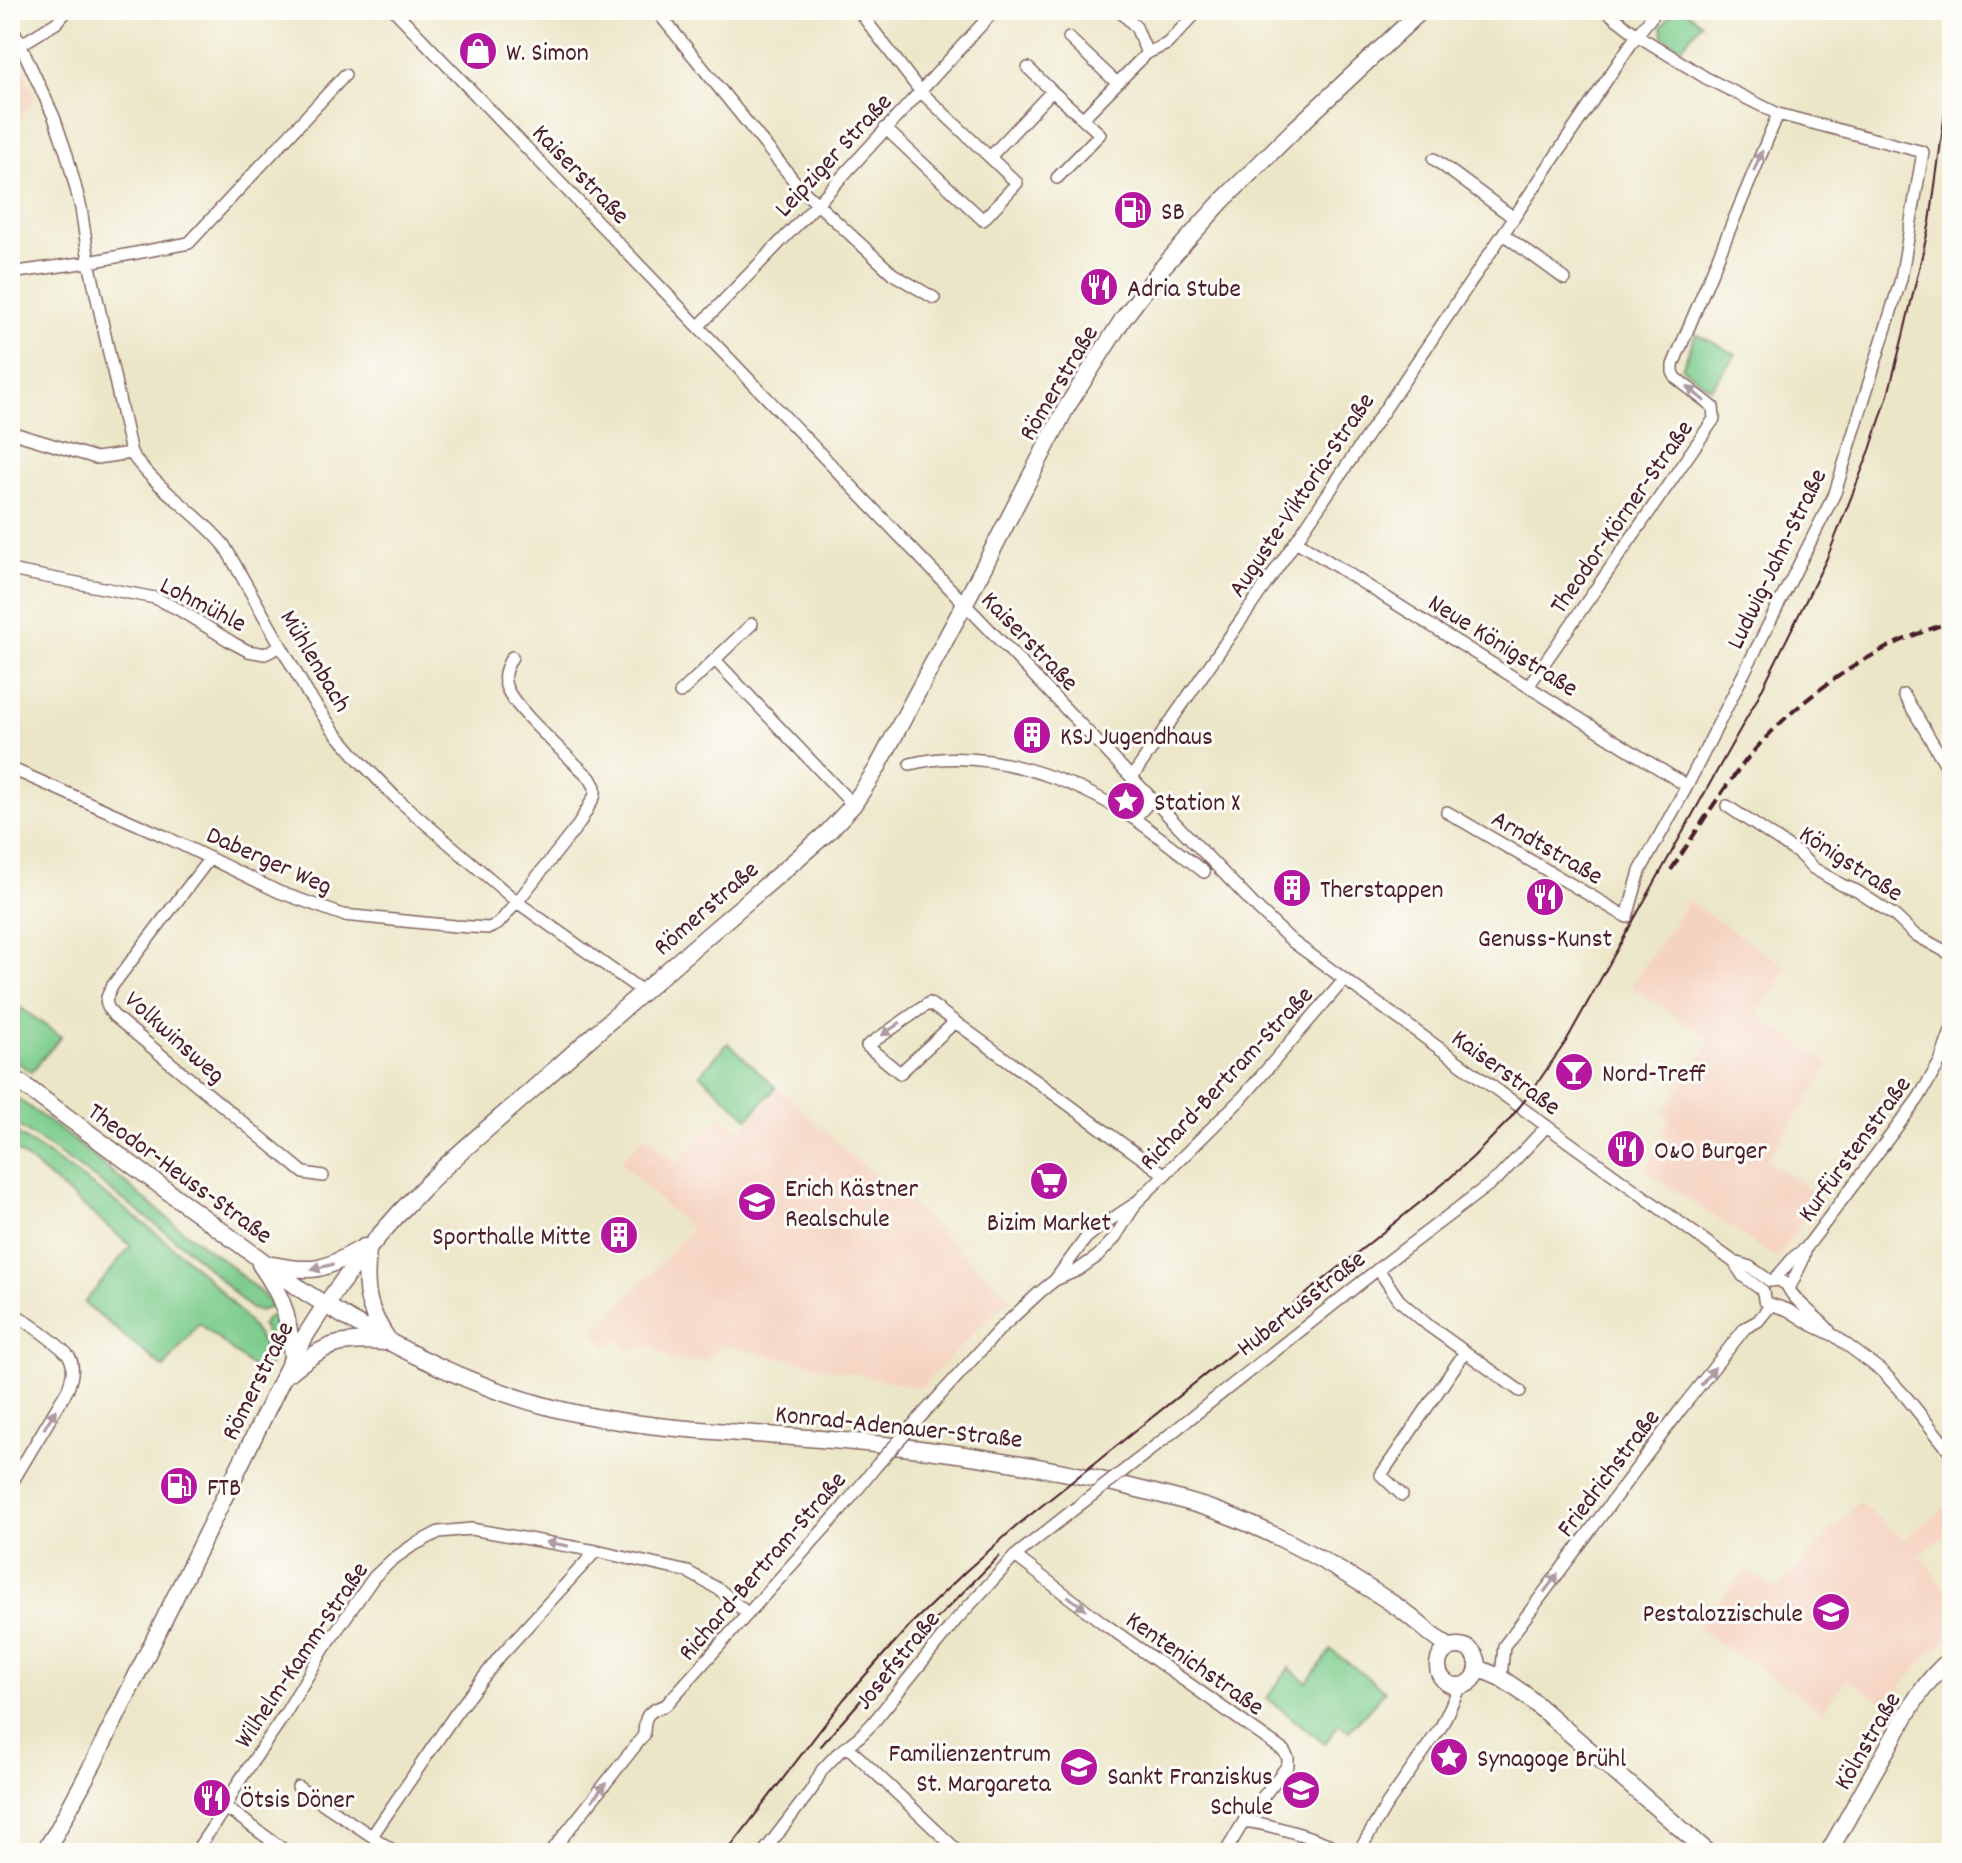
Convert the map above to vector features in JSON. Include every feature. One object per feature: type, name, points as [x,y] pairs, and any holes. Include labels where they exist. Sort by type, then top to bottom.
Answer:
[{"type":"main road","name":"Römerstraße","points":[[43,1853],[94,1762],[292,1359],[324,1305],[370,1245],[424,1186],[642,991],[828,832],[853,805],[876,770],[1066,408],[1115,331],[1161,269],[1203,221],[1422,10]]},
{"type":"main road","name":"Theodor-Heuss-Straße","points":[[10,1075],[324,1305]]},
{"type":"main road","points":[[260,1260],[301,1270],[321,1269],[370,1245]]},
{"type":"main road","points":[[370,1245],[365,1277],[368,1302],[390,1342]]},
{"type":"main road","points":[[260,1260],[285,1308],[292,1359]]},
{"type":"main road","name":"Konrad-Adenauer-Straße","points":[[324,1305],[443,1368],[568,1411],[676,1427],[950,1452],[1060,1470],[1217,1511],[1265,1532],[1357,1581],[1410,1616],[1449,1647]]},
{"type":"main road","points":[[284,1377],[316,1351],[333,1344],[390,1342]]},
{"type":"main road","points":[[1461,1645],[1469,1648],[1476,1657],[1478,1668],[1469,1683],[1460,1686],[1446,1683],[1438,1672],[1438,1658],[1449,1647],[1461,1645]]},
{"type":"main road","name":"Kölnstraße","points":[[1828,1853],[1902,1721],[1930,1680],[1952,1658]]},
{"type":"main road","points":[[1478,1668],[1501,1678],[1523,1693],[1709,1853]]},
{"type":"street","points":[[20,45],[56,23],[68,10]]},
{"type":"street","name":"Kaiserstraße","points":[[394,10],[1281,931],[1734,1262],[1743,1276],[1769,1284]]},
{"type":"street","points":[[656,10],[800,188],[893,274],[934,298]]},
{"type":"street","points":[[858,10],[920,91],[1017,183],[983,220],[885,128]]},
{"type":"street","name":"Leipziger Straße","points":[[699,326],[817,204],[995,10]]},
{"type":"street","points":[[1119,10],[1136,27],[1147,53]]},
{"type":"street","points":[[1083,118],[1147,53],[1167,44],[1199,10]]},
{"type":"street","points":[[1605,10],[1637,35],[1706,78],[1778,114]]},
{"type":"street","name":"Auguste-Viktoria-Straße","points":[[1132,777],[1657,10]]},
{"type":"street","name":"Mühlenbach","points":[[10,22],[54,117],[67,155],[81,208],[89,262],[131,453],[154,481],[208,527],[224,545],[308,694],[359,760],[395,797],[517,902],[642,991]]},
{"type":"street","points":[[1069,38],[1117,83]]},
{"type":"street","points":[[1028,68],[1100,134],[1057,178]]},
{"type":"street","points":[[10,273],[189,243],[345,75]]},
{"type":"street","points":[[990,157],[1052,91]]},
{"type":"street","name":"Ludwig-Jahn-Straße","points":[[1627,917],[1640,871],[1687,786],[1835,493],[1901,279],[1923,152],[1778,114]]},
{"type":"street","name":"Theodor-Körner-Straße","points":[[1529,685],[1714,419],[1713,407],[1676,378],[1673,365],[1778,114]]},
{"type":"street","points":[[1434,159],[1514,218]]},
{"type":"street","points":[[1503,234],[1565,279]]},
{"type":"street","points":[[10,432],[96,458],[131,453]]},
{"type":"street","name":"Neue Königstraße","points":[[1296,541],[1687,786]]},
{"type":"street","name":"Lohmühle","points":[[10,570],[155,598],[248,651],[265,654],[281,646]]},
{"type":"street","points":[[680,693],[752,624]]},
{"type":"street","name":"Daberger Weg","points":[[10,768],[279,892],[343,915],[489,928],[498,924],[517,902],[579,824],[595,795],[590,778],[514,703],[505,686],[505,670],[512,657]]},
{"type":"street","points":[[715,660],[853,805]]},
{"type":"street","points":[[1904,695],[1952,775]]},
{"type":"street","points":[[910,764],[929,759],[966,759],[1026,768],[1094,796],[1134,819],[1204,872]]},
{"type":"street","points":[[1134,819],[1152,799]]},
{"type":"street","name":"Königstraße","points":[[1727,806],[1799,854],[1813,868],[1857,891],[1895,916],[1914,934],[1952,955]]},
{"type":"street","name":"Arndtstraße","points":[[1447,812],[1627,917]]},
{"type":"street","name":"Volkwinsweg","points":[[210,858],[113,985],[105,1001],[107,1008],[304,1173],[323,1176]]},
{"type":"street","name":"Richard-Bertram-Straße","points":[[550,1853],[644,1735],[644,1722],[648,1715],[666,1705],[999,1330],[1055,1280],[1086,1238],[1136,1203],[1243,1097],[1344,980]]},
{"type":"street","points":[[955,1022],[900,1073],[867,1046],[929,1003],[1164,1174]]},
{"type":"street","name":"Kurfürstenstraße","points":[[1769,1284],[1806,1248],[1918,1099],[1940,1062],[1952,1028]]},
{"type":"street","name":"Hubertusstraße","points":[[1077,1507],[1499,1177],[1546,1127]]},
{"type":"street","name":"Richard-Bertram-Straße","points":[[1055,1280],[1078,1270],[1098,1256],[1122,1228],[1136,1203]]},
{"type":"street","name":"Kurfürstenstraße","points":[[1789,1291],[1806,1248]]},
{"type":"street","points":[[1378,1269],[1399,1300],[1429,1326],[1520,1391]]},
{"type":"street","points":[[1835,1336],[1783,1282],[1769,1284],[1764,1300],[1835,1336],[1867,1359],[1894,1383],[1952,1454]]},
{"type":"street","points":[[1775,1306],[1786,1301],[1789,1291]]},
{"type":"street","name":"Friedrichstraße","points":[[1501,1678],[1504,1646],[1745,1328],[1775,1306]]},
{"type":"street","points":[[10,1311],[70,1358],[72,1372],[68,1389],[12,1479]]},
{"type":"street","points":[[1402,1495],[1381,1475],[1465,1352]]},
{"type":"street","name":"Josefstraße","points":[[763,1853],[812,1789],[822,1770],[872,1724],[956,1620],[1015,1556],[1077,1507]]},
{"type":"street","name":"Wilhelm-Kamm-Straße","points":[[195,1853],[325,1647],[374,1577],[412,1546],[439,1532],[471,1529],[596,1551],[688,1572],[720,1590],[748,1614]]},
{"type":"street","points":[[372,1836],[456,1713],[500,1656],[596,1551]]},
{"type":"street","name":"Kentenichstraße","points":[[1015,1556],[1103,1623],[1284,1751],[1288,1765],[1244,1821]]},
{"type":"street","points":[[1358,1853],[1386,1806],[1441,1727],[1460,1686]]},
{"type":"street","points":[[847,1746],[960,1853]]},
{"type":"street","points":[[298,1787],[397,1853]]},
{"type":"street","points":[[225,1808],[288,1853]]},
{"type":"street","points":[[1225,1853],[1244,1821],[1337,1847],[1346,1853]]},
{"type":"street","points":[[10,1844],[25,1853]]},
{"type":"shaded area","points":[[10,42],[35,96],[10,136]]},
{"type":"shaded area","points":[[1688,901],[1788,968],[1757,1015],[1831,1065],[1767,1160],[1819,1196],[1777,1259],[1645,1170],[1667,1137],[1661,1133],[1670,1118],[1663,1113],[1711,1040],[1631,986]]},
{"type":"shaded area","points":[[780,1089],[1011,1298],[921,1388],[721,1345],[705,1361],[669,1360],[653,1345],[630,1351],[618,1339],[610,1348],[594,1334],[691,1230],[620,1162],[646,1135],[676,1163],[721,1114],[740,1131]]},
{"type":"shaded area","name":"Pestalozzischule","points":[[1859,1502],[1904,1539],[1952,1502],[1952,1531],[1920,1555],[1952,1597],[1952,1635],[1921,1663],[1889,1706],[1846,1679],[1823,1711],[1697,1628],[1746,1570],[1776,1590]]},
{"type":"green space","points":[[1675,10],[1685,10],[1701,23],[1681,48],[1663,36],[1662,26]]},
{"type":"green space","points":[[1696,334],[1736,354],[1711,388],[1682,368]]},
{"type":"green space","points":[[10,1000],[61,1037],[31,1072],[10,1057]]},
{"type":"green space","points":[[728,1043],[776,1088],[748,1118],[700,1074]]},
{"type":"green space","points":[[10,1093],[228,1264],[272,1307],[259,1311],[251,1309],[189,1250],[97,1180],[10,1120]]},
{"type":"green space","points":[[10,1129],[124,1208],[204,1275],[228,1299],[262,1342],[270,1359],[264,1377],[199,1323],[164,1368],[84,1303],[131,1246],[10,1145]]},
{"type":"green space","points":[[274,1314],[278,1334],[274,1352],[262,1326]]},
{"type":"green space","points":[[1331,1650],[1385,1691],[1349,1731],[1338,1724],[1325,1744],[1267,1698],[1289,1668],[1307,1682]]},
{"type":"tram line","points":[[726,1853],[844,1699],[910,1625],[1019,1524],[1443,1184],[1508,1121],[1565,1043],[1756,701],[1827,558],[1870,450],[1888,395],[1930,222],[1952,61]]},
{"type":"tram line","points":[[821,1746],[896,1660],[999,1556]]},
{"type":"railway","points":[[1671,870],[1743,764],[1810,697],[1869,657],[1952,621]]},
{"type":"place","name":"W. Simon","points":[[478,51]]},
{"type":"place","name":"SB","points":[[1133,210]]},
{"type":"place","name":"Adria Stube","points":[[1099,287]]},
{"type":"place","name":"KSJ Jugendhaus","points":[[1032,735]]},
{"type":"place","name":"Station X","points":[[1126,801]]},
{"type":"place","name":"Therstappen","points":[[1292,888]]},
{"type":"place","name":"Genuss-Kunst","points":[[1545,897]]},
{"type":"place","name":"Nord-Treff","points":[[1574,1072]]},
{"type":"place","name":"O&O Burger","points":[[1626,1149]]},
{"type":"place","name":"Bizim Market","points":[[1049,1181]]},
{"type":"place","name":"Erich Kästner Realschule","points":[[757,1202]]},
{"type":"place","name":"Sporthalle Mitte","points":[[619,1235]]},
{"type":"place","name":"FTB","points":[[179,1486]]},
{"type":"place","name":"Pestalozzischule","points":[[1831,1612]]},
{"type":"place","name":"Synagoge Brühl","points":[[1449,1757]]},
{"type":"place","name":"Familienzentrum St. Margareta","points":[[1079,1767]]},
{"type":"place","name":"Sankt Franziskus Schule","points":[[1301,1790]]},
{"type":"place","name":"Ötsis Döner","points":[[212,1798]]}]
